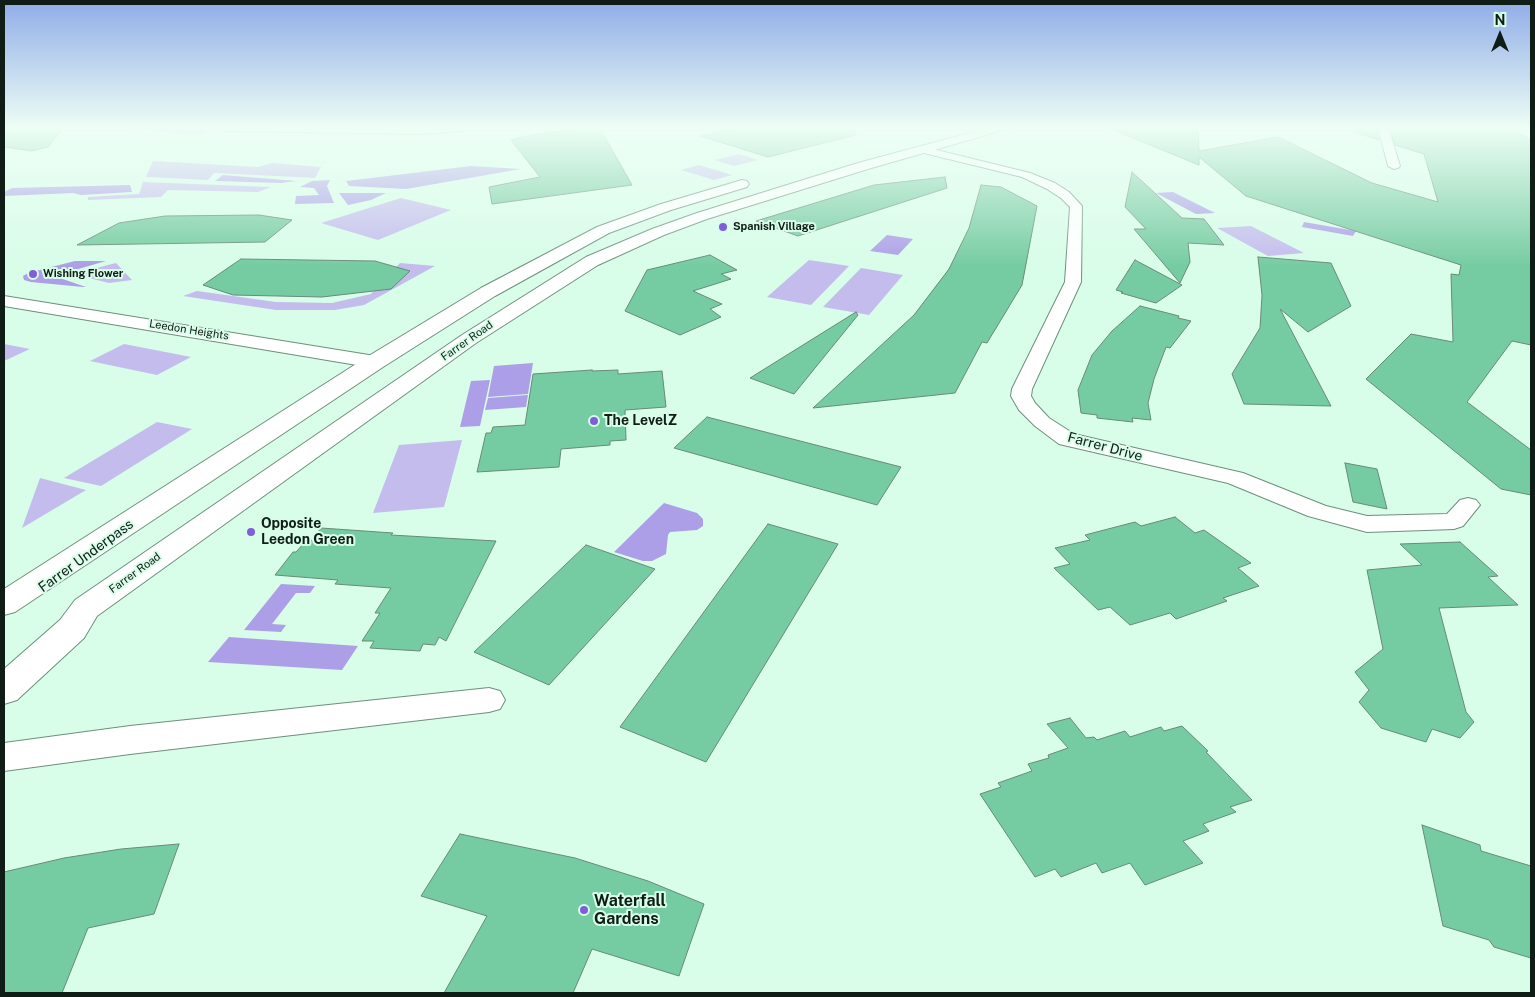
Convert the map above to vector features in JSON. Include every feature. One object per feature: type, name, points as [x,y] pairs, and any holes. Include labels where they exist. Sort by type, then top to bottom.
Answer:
[{"type":"highway","name":"Farrer Road","points":[[4,690],[72,628],[86,608],[469,339],[592,261],[658,232],[702,216],[840,174]]},
{"type":"highway","points":[[4,604],[375,362],[488,292],[602,230],[666,207],[757,180]]},
{"type":"highway","name":"Farrer Underpass","points":[[4,615],[169,497]]},
{"type":"highway","points":[[4,666],[86,608]]},
{"type":"street","name":"Farrer Drive","points":[[1020,174],[1051,186],[1065,195],[1076,206],[1073,282],[1022,389],[1021,396],[1026,406],[1042,422],[1068,439],[1236,478],[1317,511],[1368,524],[1454,521],[1468,505]]},
{"type":"street","name":"Leedon Heights","points":[[4,301],[375,362]]},
{"type":"street","points":[[4,758],[130,740],[489,700]]},
{"type":"shaded area","points":[[148,174],[214,174],[208,180],[146,177]]},
{"type":"shaded area","points":[[225,174],[317,174],[315,178]]},
{"type":"shaded area","points":[[408,174],[495,174],[406,189],[349,186],[346,181]]},
{"type":"shaded area","points":[[693,174],[732,175],[714,180]]},
{"type":"shaded area","points":[[223,175],[297,181],[281,183],[215,181]]},
{"type":"shaded area","points":[[330,180],[327,186],[334,203],[295,204],[296,196],[319,195],[314,188],[300,187],[312,181]]},
{"type":"shaded area","points":[[143,182],[271,187],[258,192],[168,190],[161,197],[88,200],[88,197],[139,194]]},
{"type":"shaded area","points":[[130,185],[132,192],[4,196],[4,192],[12,188]]},
{"type":"shaded area","points":[[1173,192],[1215,213],[1196,214],[1156,193]]},
{"type":"shaded area","points":[[339,193],[386,193],[371,200],[348,205]]},
{"type":"shaded area","points":[[401,198],[451,210],[378,240],[321,223]]},
{"type":"shaded area","points":[[1304,222],[1356,231],[1353,236],[1302,227]]},
{"type":"shaded area","points":[[1251,226],[1304,253],[1268,256],[1217,228]]},
{"type":"shaded area","points":[[887,235],[913,239],[898,255],[870,251]]},
{"type":"shaded area","points":[[809,260],[849,266],[811,305],[767,297]]},
{"type":"shaded area","points":[[75,261],[106,261],[54,276],[86,287],[24,280],[23,276],[28,273]]},
{"type":"shaded area","points":[[116,263],[132,280],[109,283],[73,274]]},
{"type":"shaded area","points":[[400,263],[435,266],[364,305],[335,310],[276,310],[183,296],[197,291],[276,302],[332,303],[371,294]]},
{"type":"shaded area","points":[[861,268],[903,275],[869,315],[823,307]]},
{"type":"shaded area","points":[[4,344],[30,349],[4,361]]},
{"type":"shaded area","points":[[124,344],[191,357],[157,375],[90,361]]},
{"type":"shaded area","points":[[533,363],[528,394],[488,397],[494,366]]},
{"type":"shaded area","points":[[490,380],[480,426],[460,427],[471,381]]},
{"type":"shaded area","points":[[528,395],[526,407],[485,410],[488,398]]},
{"type":"shaded area","points":[[157,422],[192,429],[101,486],[64,478]]},
{"type":"shaded area","points":[[462,440],[444,507],[373,513],[399,445]]},
{"type":"shaded area","points":[[40,478],[86,490],[22,528]]},
{"type":"shaded area","points":[[664,503],[697,513],[703,519],[703,526],[697,530],[670,532],[666,554],[652,561],[643,561],[614,552]]},
{"type":"shaded area","points":[[281,584],[315,586],[310,593],[296,593],[272,624],[286,625],[281,632],[244,630]]},
{"type":"shaded area","points":[[229,637],[358,646],[342,670],[208,662]]},
{"type":"building","points":[[537,174],[625,174],[632,185],[492,204],[489,187],[540,177]]},
{"type":"building","points":[[1132,174],[1134,174],[1182,218],[1204,219],[1224,245],[1188,243],[1190,262],[1180,283],[1134,229],[1146,229],[1125,207]]},
{"type":"building","points":[[1219,174],[1353,174],[1372,183],[1438,202],[1430,174],[1531,174],[1531,345],[1512,341],[1467,402],[1531,450],[1531,495],[1501,489],[1366,379],[1411,334],[1453,342],[1451,274],[1459,275],[1461,265],[1246,196]]},
{"type":"building","points":[[945,177],[947,188],[798,236],[756,221],[874,185]]},
{"type":"building","points":[[981,185],[1001,187],[1037,206],[1022,285],[987,343],[982,342],[955,393],[813,408],[914,315],[949,269],[969,228]]},
{"type":"building","points":[[259,215],[292,220],[265,242],[77,245],[119,223],[165,216]]},
{"type":"building","points":[[710,255],[737,270],[721,274],[731,279],[693,291],[722,304],[710,309],[721,317],[680,335],[625,311],[647,270]]},
{"type":"building","points":[[1258,257],[1331,263],[1351,306],[1308,332],[1280,309],[1331,406],[1244,404],[1232,374],[1260,328],[1262,295]]},
{"type":"building","points":[[241,259],[375,261],[410,271],[391,289],[322,297],[233,295],[203,285]]},
{"type":"building","points":[[1135,260],[1182,285],[1156,303],[1121,293],[1123,292],[1116,290]]},
{"type":"building","points":[[1140,306],[1191,321],[1170,348],[1166,347],[1154,379],[1148,403],[1151,420],[1132,418],[1133,422],[1097,418],[1097,415],[1081,413],[1078,390],[1092,355],[1112,331]]},
{"type":"building","points":[[856,312],[858,315],[794,394],[750,378]]},
{"type":"building","name":"The LevelZ","points":[[618,370],[618,374],[662,371],[666,407],[625,410],[626,440],[610,441],[610,445],[561,449],[559,467],[477,472],[486,433],[491,433],[493,427],[525,425],[533,374]]},
{"type":"building","points":[[707,417],[901,467],[877,505],[674,448]]},
{"type":"building","points":[[1345,463],[1377,469],[1387,509],[1353,502]]},
{"type":"building","points":[[1175,517],[1195,533],[1204,530],[1251,563],[1238,568],[1259,586],[1223,598],[1227,601],[1176,619],[1170,613],[1130,625],[1110,607],[1098,610],[1054,568],[1070,564],[1055,548],[1090,540],[1085,535],[1135,522],[1141,526]]},
{"type":"building","points":[[768,524],[838,544],[706,762],[620,727]]},
{"type":"building","points":[[321,528],[393,533],[391,535],[496,541],[446,641],[439,637],[435,645],[423,644],[420,651],[370,648],[374,641],[362,641],[380,613],[375,613],[391,588],[335,584],[338,580],[275,575],[293,552],[296,552],[306,541],[311,541]]},
{"type":"building","points":[[1460,542],[1498,576],[1488,577],[1518,605],[1439,608],[1466,712],[1474,722],[1460,738],[1432,729],[1426,742],[1381,728],[1359,702],[1369,690],[1355,672],[1383,649],[1367,570],[1422,565],[1400,544]]},
{"type":"building","points":[[586,545],[655,569],[549,685],[474,652]]},
{"type":"building","points":[[1070,718],[1086,738],[1094,737],[1097,740],[1125,731],[1130,737],[1161,727],[1164,731],[1182,726],[1208,751],[1206,752],[1252,800],[1230,807],[1236,812],[1203,824],[1209,831],[1183,841],[1203,863],[1145,885],[1130,863],[1102,873],[1096,863],[1061,877],[1055,869],[1035,877],[980,794],[1001,787],[998,783],[1032,771],[1028,764],[1049,758],[1048,755],[1068,748],[1047,724]]},
{"type":"building","points":[[1422,825],[1480,845],[1481,851],[1531,866],[1531,958],[1494,947],[1489,940],[1443,926]]},
{"type":"building","name":"Waterfall Gardens","points":[[460,834],[575,858],[648,881],[704,904],[679,976],[592,949],[573,993],[444,993],[487,916],[421,896]]},
{"type":"building","points":[[179,844],[154,914],[88,928],[62,993],[4,993],[4,872],[64,858],[121,849]]},
{"type":"place","name":"Spanish Village","points":[[723,227]]},
{"type":"place","name":"Wishing Flower","points":[[33,274]]},
{"type":"place","name":"The LevelZ","points":[[594,421]]},
{"type":"place","name":"Opposite Leedon Green","points":[[251,532]]},
{"type":"place","name":"Waterfall Gardens","points":[[584,910]]}]
